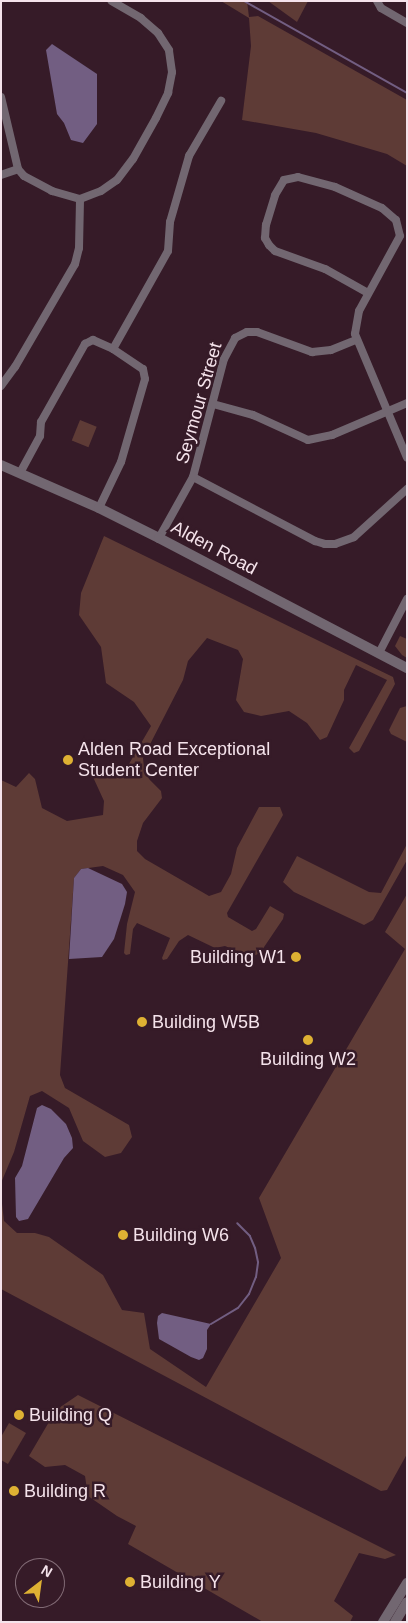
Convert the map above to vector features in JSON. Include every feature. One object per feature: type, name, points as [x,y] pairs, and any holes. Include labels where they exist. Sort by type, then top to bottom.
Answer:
[{"type":"street","points":[[1,97],[18,169],[24,176],[37,184],[80,199],[101,191],[117,180],[133,159],[168,93],[172,72],[169,50],[158,33],[141,18],[112,1]]},
{"type":"street","points":[[379,4],[407,23]]},
{"type":"street","points":[[113,349],[168,251],[170,222],[190,156],[221,101]]},
{"type":"street","points":[[1,175],[18,169]]},
{"type":"street","points":[[368,293],[325,269],[275,251],[265,238],[269,211],[278,188],[284,180],[298,177],[310,178],[382,208],[396,220],[400,236],[368,293],[355,322],[356,340],[407,458]]},
{"type":"street","points":[[1,386],[16,367],[75,264],[79,243],[80,199]]},
{"type":"street","name":"Seymour Street","points":[[159,538],[192,477],[230,342],[239,334],[258,332],[312,352],[331,350],[356,340]]},
{"type":"street","points":[[20,473],[40,436],[40,422],[85,344],[93,340],[113,349],[143,369],[146,379],[121,462],[99,508]]},
{"type":"street","points":[[213,404],[253,415],[308,440],[332,435],[407,403]]},
{"type":"street","name":"Alden Road","points":[[1,466],[99,508],[407,668]]},
{"type":"street","points":[[192,477],[315,541],[335,544],[354,537],[407,489]]},
{"type":"street","points":[[379,653],[407,600]]},
{"type":"street","points":[[390,1621],[407,1583]]},
{"type":"street","points":[[390,1621],[407,1602]]},
{"type":"shaded area","points":[[221,1],[247,1],[249,17],[258,16],[407,100],[407,166],[387,154],[316,133],[242,120],[251,46],[249,18]]},
{"type":"shaded area","points":[[268,1],[308,1],[297,22]]},
{"type":"shaded area","points":[[52,44],[97,74],[97,124],[83,143],[71,140],[64,123],[57,114],[46,50]]},
{"type":"shaded area","points":[[80,420],[97,427],[88,447],[72,440]]},
{"type":"shaded area","points":[[104,536],[393,677],[395,684],[359,751],[354,753],[349,748],[387,680],[356,665],[344,690],[344,700],[327,737],[320,740],[307,723],[289,711],[261,716],[244,712],[236,700],[243,659],[238,650],[207,638],[188,661],[183,680],[143,758],[144,768],[149,779],[161,791],[162,798],[143,823],[137,841],[137,851],[145,859],[209,896],[221,892],[231,874],[237,848],[259,807],[280,807],[283,815],[227,913],[228,917],[252,931],[256,929],[270,906],[284,914],[283,919],[260,953],[251,957],[225,946],[215,948],[188,935],[179,941],[167,959],[163,960],[162,958],[170,938],[137,923],[133,929],[130,954],[126,955],[124,953],[127,924],[135,892],[123,875],[103,866],[81,869],[74,878],[60,1075],[65,1088],[129,1125],[132,1137],[121,1153],[105,1157],[83,1141],[69,1108],[42,1091],[30,1096],[14,1152],[1,1183],[1,780],[16,787],[29,773],[35,779],[42,808],[67,821],[103,815],[104,801],[93,777],[122,776],[151,726],[134,702],[106,683],[101,647],[79,615],[81,593]]},
{"type":"shaded area","points":[[400,636],[407,639],[407,658],[395,646]]},
{"type":"shaded area","points":[[407,706],[407,742],[391,734],[389,730],[400,708]]},
{"type":"shaded area","points":[[407,844],[407,860],[373,920],[364,925],[294,892],[283,882],[297,856],[369,892],[381,893]]},
{"type":"shaded area","points":[[88,868],[122,884],[127,892],[125,904],[114,939],[102,957],[69,959],[74,878],[81,869]]},
{"type":"shaded area","points":[[407,894],[407,1454],[387,1490],[381,1491],[1,1289],[1,1195],[4,1221],[17,1233],[35,1233],[49,1237],[103,1275],[122,1310],[144,1313],[150,1349],[206,1387],[281,1258],[259,1198],[405,949],[385,932]]},
{"type":"shaded area","points":[[42,1105],[51,1109],[66,1124],[72,1138],[73,1148],[64,1158],[28,1219],[19,1221],[16,1217],[15,1178],[22,1166],[37,1108]]},
{"type":"shaded area","points":[[162,1313],[211,1324],[207,1330],[207,1349],[203,1358],[199,1360],[191,1357],[159,1339],[157,1323],[158,1316]]},
{"type":"shaded area","points":[[78,1395],[396,1555],[385,1559],[359,1553],[334,1601],[353,1616],[350,1622],[263,1622],[128,1544],[136,1526],[117,1516],[88,1496],[85,1476],[65,1465],[45,1467],[29,1456],[56,1410]]},
{"type":"shaded area","points":[[9,1423],[26,1433],[8,1464],[1,1460],[1,1437]]},
{"type":"waterway","points":[[244,1],[407,93]]},
{"type":"waterway","points":[[211,1324],[238,1308],[249,1294],[256,1277],[258,1262],[255,1248],[250,1236],[237,1223]]},
{"type":"place","name":"Alden Road Exceptional Student Center","points":[[68,760]]},
{"type":"place","name":"Building W1","points":[[296,957]]},
{"type":"place","name":"Building W5B","points":[[142,1022]]},
{"type":"place","name":"Building W2","points":[[308,1040]]},
{"type":"place","name":"Building W6","points":[[123,1235]]},
{"type":"place","name":"Building Q","points":[[19,1415]]},
{"type":"place","name":"Building R","points":[[14,1491]]},
{"type":"place","name":"Building Y","points":[[130,1582]]}]
